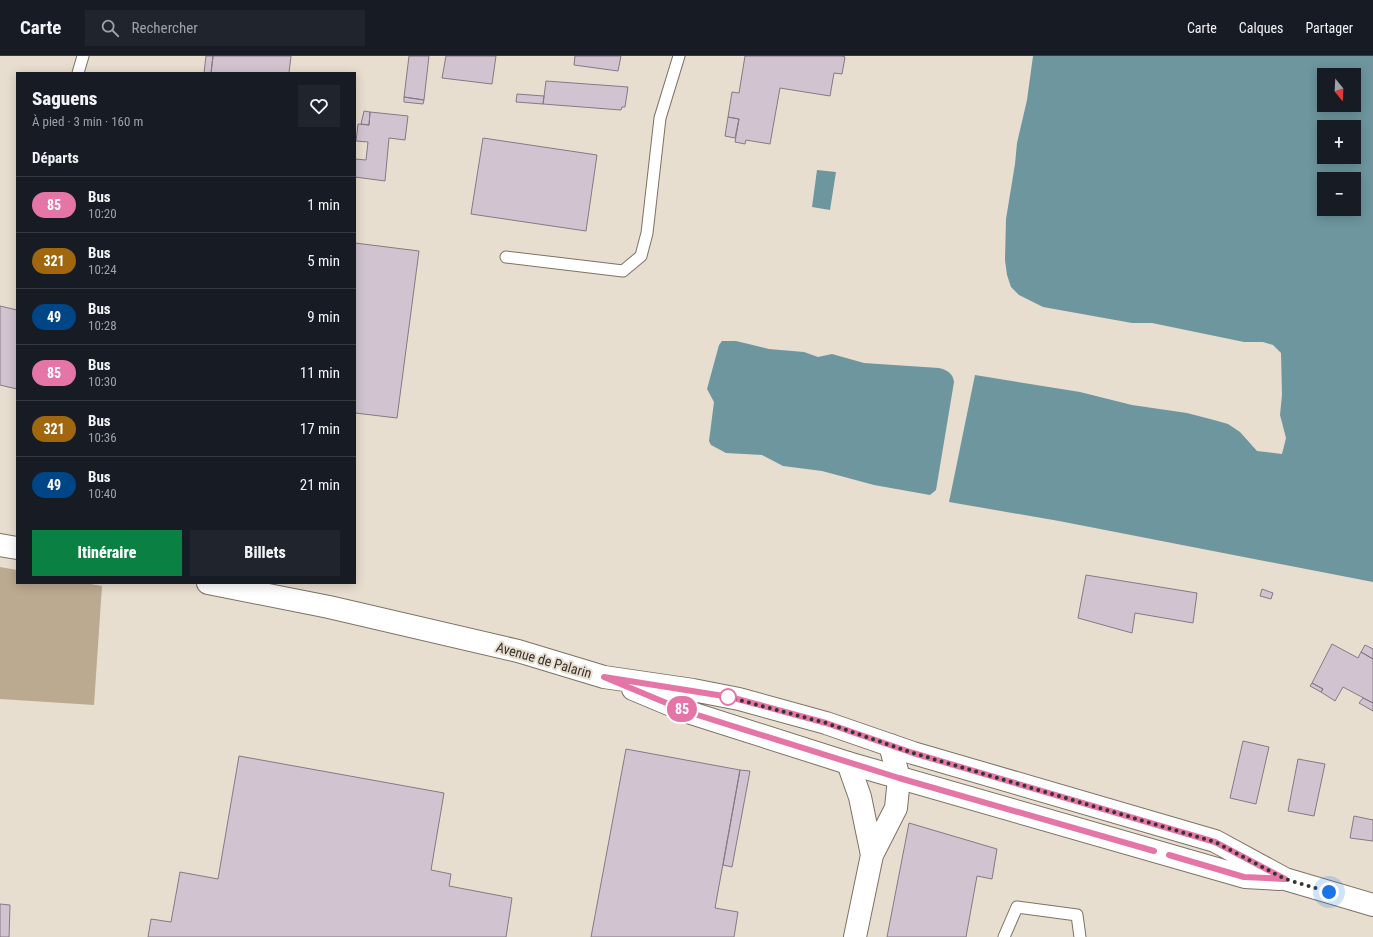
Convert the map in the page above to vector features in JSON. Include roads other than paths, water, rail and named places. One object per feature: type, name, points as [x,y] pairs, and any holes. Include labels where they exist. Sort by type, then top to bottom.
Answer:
[{"type":"main road","points":[[0,545],[16,548]]},
{"type":"main road","name":"Avenue de Palarin","points":[[213,584],[329,607],[518,651],[604,677],[688,712],[848,763],[896,762],[1215,842],[1285,879],[1373,905]]},
{"type":"main road","name":"Avenue de Palarin","points":[[604,677],[694,690],[739,699],[826,723],[896,762],[928,786],[1244,877],[1285,879]]},
{"type":"main road","points":[[860,797],[896,762]]},
{"type":"main road","points":[[855,937],[872,855],[896,808],[896,762]]},
{"type":"main road","points":[[848,763],[860,797],[872,855]]},
{"type":"main road","points":[[896,808],[928,786]]},
{"type":"lane","points":[[78,72],[83,56]]},
{"type":"lane","points":[[506,257],[623,271],[641,256],[647,233],[660,118],[679,56]]},
{"type":"lane","points":[[1004,937],[1017,907],[1077,915],[1080,937]]},
{"type":"water","points":[[1033,56],[1373,56],[1373,582],[1059,521],[949,502],[975,375],[1080,392],[1132,405],[1187,413],[1214,420],[1228,424],[1240,432],[1257,451],[1282,454],[1286,438],[1280,415],[1282,395],[1281,353],[1273,345],[1263,342],[1244,342],[1152,323],[1132,323],[1043,307],[1019,295],[1011,287],[1007,275],[1005,260],[1006,219],[1017,143],[1027,100]]},
{"type":"water","points":[[817,170],[836,172],[830,210],[812,207]]},
{"type":"water","points":[[722,341],[736,341],[769,349],[804,352],[818,357],[832,354],[864,363],[939,368],[949,372],[954,382],[936,490],[930,495],[874,485],[822,471],[783,466],[762,455],[726,453],[711,445],[709,441],[714,402],[707,389],[719,345]]}]
